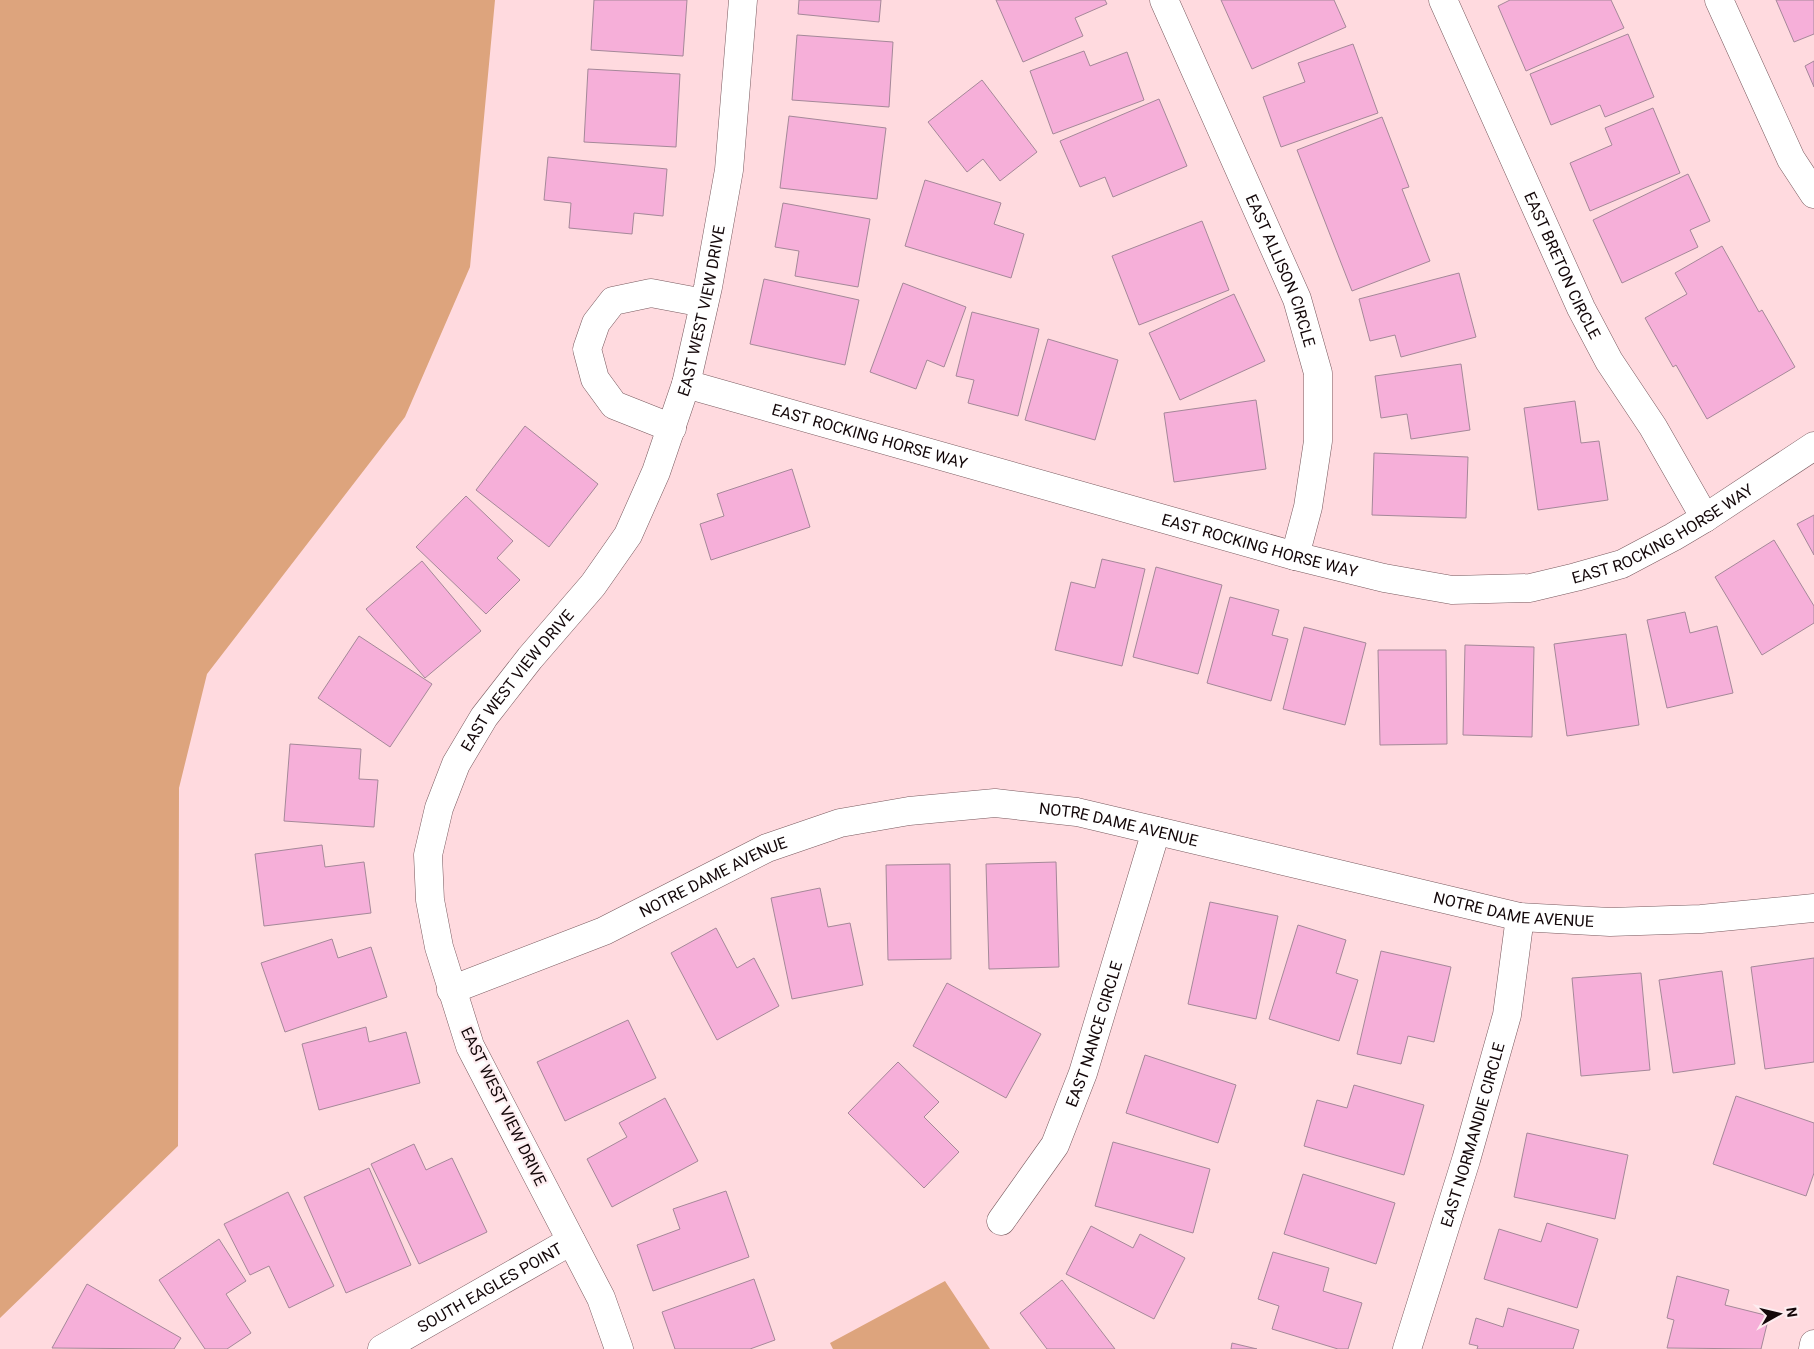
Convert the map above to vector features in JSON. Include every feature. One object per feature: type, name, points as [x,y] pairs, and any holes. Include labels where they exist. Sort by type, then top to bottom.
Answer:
[{"type":"street","name":"EAST WEST VIEW DRIVE","points":[[618,1349],[601,1298],[470,1046],[439,948],[430,900],[428,855],[438,808],[456,764],[484,717],[530,658],[593,585],[628,535],[656,472],[686,384],[704,303],[729,170],[742,0]]},
{"type":"street","name":"EAST ALLISON CIRCLE","points":[[1164,0],[1297,299],[1318,373],[1318,441],[1308,507],[1296,556]]},
{"type":"street","name":"EAST BRETON CIRCLE","points":[[1443,0],[1581,308],[1609,361],[1653,427],[1705,518]]},
{"type":"street","points":[[1719,0],[1791,159],[1814,194]]},
{"type":"street","points":[[672,428],[614,405],[594,379],[587,349],[596,323],[613,301],[651,293],[704,303]]},
{"type":"street","name":"EAST ROCKING HORSE WAY","points":[[686,384],[1296,556],[1384,578],[1452,590],[1530,588],[1576,578],[1622,564],[1705,518],[1814,446]]},
{"type":"street","name":"NOTRE DAME AVENUE","points":[[451,990],[604,931],[766,848],[840,823],[909,811],[995,803],[1077,812],[1520,916],[1610,922],[1701,919],[1814,908]]},
{"type":"street","name":"EAST NANCE CIRCLE","points":[[1001,1221],[1055,1144],[1083,1073],[1156,831]]},
{"type":"street","name":"EAST NORMANDIE CIRCLE","points":[[1407,1349],[1466,1160],[1507,1015],[1520,916]]},
{"type":"street","name":"SOUTH EAGLES POINT","points":[[382,1349],[571,1241]]},
{"type":"street","points":[[1813,1349],[1814,1344]]},
{"type":"shaded area","points":[[0,0],[495,0],[470,267],[405,417],[207,674],[179,788],[178,1146],[0,1318]]},
{"type":"shaded area","points":[[945,1281],[990,1349],[833,1349],[830,1343]]},
{"type":"building","points":[[594,0],[687,0],[683,56],[591,50]]},
{"type":"building","points":[[799,0],[881,0],[879,22],[798,14]]},
{"type":"building","points":[[996,0],[1105,0],[1107,4],[1075,18],[1083,36],[1023,62]]},
{"type":"building","points":[[1221,0],[1334,0],[1346,27],[1252,69]]},
{"type":"building","points":[[1510,0],[1611,0],[1624,28],[1526,71],[1498,6]]},
{"type":"building","points":[[1776,0],[1814,0],[1814,34],[1794,42]]},
{"type":"building","points":[[1628,34],[1654,97],[1605,117],[1600,105],[1551,125],[1530,74]]},
{"type":"building","points":[[797,35],[893,42],[889,107],[792,100]]},
{"type":"building","points":[[1353,44],[1378,113],[1281,147],[1263,97],[1305,82],[1298,63]]},
{"type":"building","points":[[1084,51],[1090,66],[1127,52],[1144,100],[1053,134],[1030,71]]},
{"type":"building","points":[[1814,61],[1814,87],[1805,66]]},
{"type":"building","points":[[588,69],[680,74],[676,147],[584,142]]},
{"type":"building","points":[[982,80],[1037,152],[1000,181],[983,159],[967,172],[928,122]]},
{"type":"building","points":[[1159,99],[1187,166],[1113,197],[1105,177],[1080,187],[1060,141]]},
{"type":"building","points":[[1653,108],[1680,173],[1590,211],[1570,163],[1612,145],[1605,128]]},
{"type":"building","points":[[789,116],[886,128],[877,199],[780,188]]},
{"type":"building","points":[[1382,117],[1409,187],[1402,189],[1430,261],[1352,291],[1297,150]]},
{"type":"building","points":[[548,157],[667,169],[663,216],[634,213],[632,234],[569,228],[571,203],[544,200]]},
{"type":"building","points":[[1688,174],[1710,221],[1690,230],[1698,247],[1622,283],[1593,220]]},
{"type":"building","points":[[925,180],[1001,203],[994,224],[1024,234],[1011,278],[905,246]]},
{"type":"building","points":[[783,203],[870,219],[858,287],[795,276],[799,251],[775,247]]},
{"type":"building","points":[[1202,221],[1229,290],[1139,325],[1112,256]]},
{"type":"building","points":[[1722,246],[1759,312],[1762,310],[1795,367],[1707,419],[1676,365],[1673,367],[1645,318],[1687,294],[1675,273]]},
{"type":"building","points":[[1459,273],[1476,337],[1401,357],[1395,335],[1370,341],[1359,299]]},
{"type":"building","points":[[764,279],[859,300],[845,365],[750,344]]},
{"type":"building","points":[[903,283],[966,307],[944,367],[927,360],[916,389],[870,372]]},
{"type":"building","points":[[1234,294],[1265,361],[1180,400],[1149,333]]},
{"type":"building","points":[[972,312],[1039,329],[1018,416],[968,403],[974,380],[956,376]]},
{"type":"building","points":[[1048,339],[1118,360],[1095,440],[1025,420]]},
{"type":"building","points":[[1461,364],[1470,430],[1411,439],[1407,414],[1381,418],[1375,376]]},
{"type":"building","points":[[1256,400],[1266,469],[1174,482],[1164,413]]},
{"type":"building","points":[[1575,401],[1581,443],[1599,441],[1608,500],[1538,510],[1524,408]]},
{"type":"building","points":[[525,426],[598,484],[549,547],[476,490]]},
{"type":"building","points":[[1374,453],[1468,457],[1466,518],[1372,515]]},
{"type":"building","points":[[792,469],[810,527],[711,560],[700,524],[724,516],[717,494]]},
{"type":"building","points":[[466,496],[513,541],[497,558],[520,580],[486,614],[416,547]]},
{"type":"building","points":[[1814,515],[1814,555],[1797,524]]},
{"type":"building","points":[[1774,540],[1814,606],[1814,623],[1762,655],[1715,577]]},
{"type":"building","points":[[1102,559],[1145,569],[1122,666],[1055,650],[1071,582],[1095,588]]},
{"type":"building","points":[[422,561],[481,631],[425,678],[366,609]]},
{"type":"building","points":[[1156,567],[1222,585],[1198,674],[1133,657]]},
{"type":"building","points":[[1230,597],[1279,610],[1272,635],[1288,639],[1271,701],[1207,683]]},
{"type":"building","points":[[1685,612],[1690,633],[1717,626],[1733,693],[1667,708],[1647,620]]},
{"type":"building","points":[[1304,627],[1366,643],[1345,725],[1283,709]]},
{"type":"building","points":[[1626,634],[1639,725],[1567,736],[1554,644]]},
{"type":"building","points":[[359,636],[432,684],[390,747],[318,698]]},
{"type":"building","points":[[1465,645],[1534,647],[1532,737],[1463,735]]},
{"type":"building","points":[[1378,650],[1446,650],[1447,744],[1380,745]]},
{"type":"building","points":[[290,744],[361,749],[359,779],[378,780],[374,827],[284,821]]},
{"type":"building","points":[[322,845],[325,867],[364,862],[371,913],[264,926],[255,854]]},
{"type":"building","points":[[1056,862],[1059,967],[989,969],[986,864]]},
{"type":"building","points":[[950,864],[951,959],[888,960],[886,865]]},
{"type":"building","points":[[820,888],[828,927],[850,923],[863,985],[792,999],[771,898]]},
{"type":"building","points":[[1210,902],[1278,916],[1256,1019],[1188,1004]]},
{"type":"building","points":[[1298,925],[1346,940],[1336,973],[1358,980],[1339,1041],[1269,1019]]},
{"type":"building","points":[[716,928],[737,968],[754,958],[779,1006],[717,1040],[671,953]]},
{"type":"building","points":[[332,939],[338,958],[371,947],[387,997],[285,1032],[261,963]]},
{"type":"building","points":[[1381,951],[1451,967],[1434,1042],[1408,1036],[1401,1064],[1357,1054]]},
{"type":"building","points":[[1814,958],[1814,1062],[1765,1069],[1751,967]]},
{"type":"building","points":[[1722,971],[1735,1064],[1673,1073],[1659,980]]},
{"type":"building","points":[[1641,973],[1650,1070],[1581,1076],[1572,978]]},
{"type":"building","points":[[947,983],[1041,1034],[1006,1098],[913,1046]]},
{"type":"building","points":[[628,1020],[656,1078],[565,1121],[537,1062]]},
{"type":"building","points":[[366,1027],[369,1042],[406,1032],[420,1083],[319,1110],[302,1044]]},
{"type":"building","points":[[1145,1055],[1236,1085],[1218,1143],[1126,1113]]},
{"type":"building","points":[[898,1062],[939,1102],[924,1117],[959,1152],[924,1188],[848,1113]]},
{"type":"building","points":[[1354,1085],[1424,1105],[1404,1175],[1304,1146],[1317,1100],[1347,1108]]},
{"type":"building","points":[[1736,1096],[1814,1123],[1814,1173],[1806,1196],[1713,1164]]},
{"type":"building","points":[[665,1098],[698,1161],[612,1207],[587,1159],[627,1137],[619,1123]]},
{"type":"building","points":[[1527,1133],[1628,1155],[1615,1219],[1514,1197]]},
{"type":"building","points":[[1113,1142],[1210,1169],[1193,1233],[1095,1206]]},
{"type":"building","points":[[414,1144],[426,1170],[452,1158],[487,1232],[419,1264],[371,1164]]},
{"type":"building","points":[[369,1168],[411,1265],[346,1293],[304,1197]]},
{"type":"building","points":[[1303,1174],[1395,1203],[1376,1264],[1284,1234]]},
{"type":"building","points":[[726,1191],[749,1257],[653,1291],[637,1245],[680,1229],[673,1209]]},
{"type":"building","points":[[288,1192],[334,1286],[289,1308],[269,1266],[250,1275],[224,1224]]},
{"type":"building","points":[[1547,1223],[1598,1239],[1577,1308],[1484,1279],[1499,1229],[1541,1242]]},
{"type":"building","points":[[1091,1226],[1133,1248],[1140,1234],[1185,1258],[1154,1319],[1066,1274]]},
{"type":"building","points":[[219,1239],[246,1281],[226,1294],[251,1333],[227,1349],[205,1349],[159,1280]]},
{"type":"building","points":[[1273,1252],[1329,1268],[1323,1291],[1362,1303],[1348,1349],[1338,1349],[1272,1329],[1279,1306],[1258,1299]]},
{"type":"building","points":[[1677,1276],[1729,1290],[1725,1305],[1769,1316],[1761,1349],[1667,1348],[1674,1320],[1667,1318]]},
{"type":"building","points":[[754,1279],[775,1340],[750,1349],[675,1349],[662,1312]]},
{"type":"building","points":[[1062,1280],[1115,1349],[1047,1349],[1020,1313]]},
{"type":"building","points":[[87,1284],[181,1338],[174,1349],[52,1348]]},
{"type":"building","points":[[1508,1308],[1579,1330],[1573,1349],[1477,1349],[1478,1346],[1469,1344],[1476,1318],[1503,1327]]},
{"type":"building","points":[[1232,1343],[1257,1349],[1231,1349]]}]
